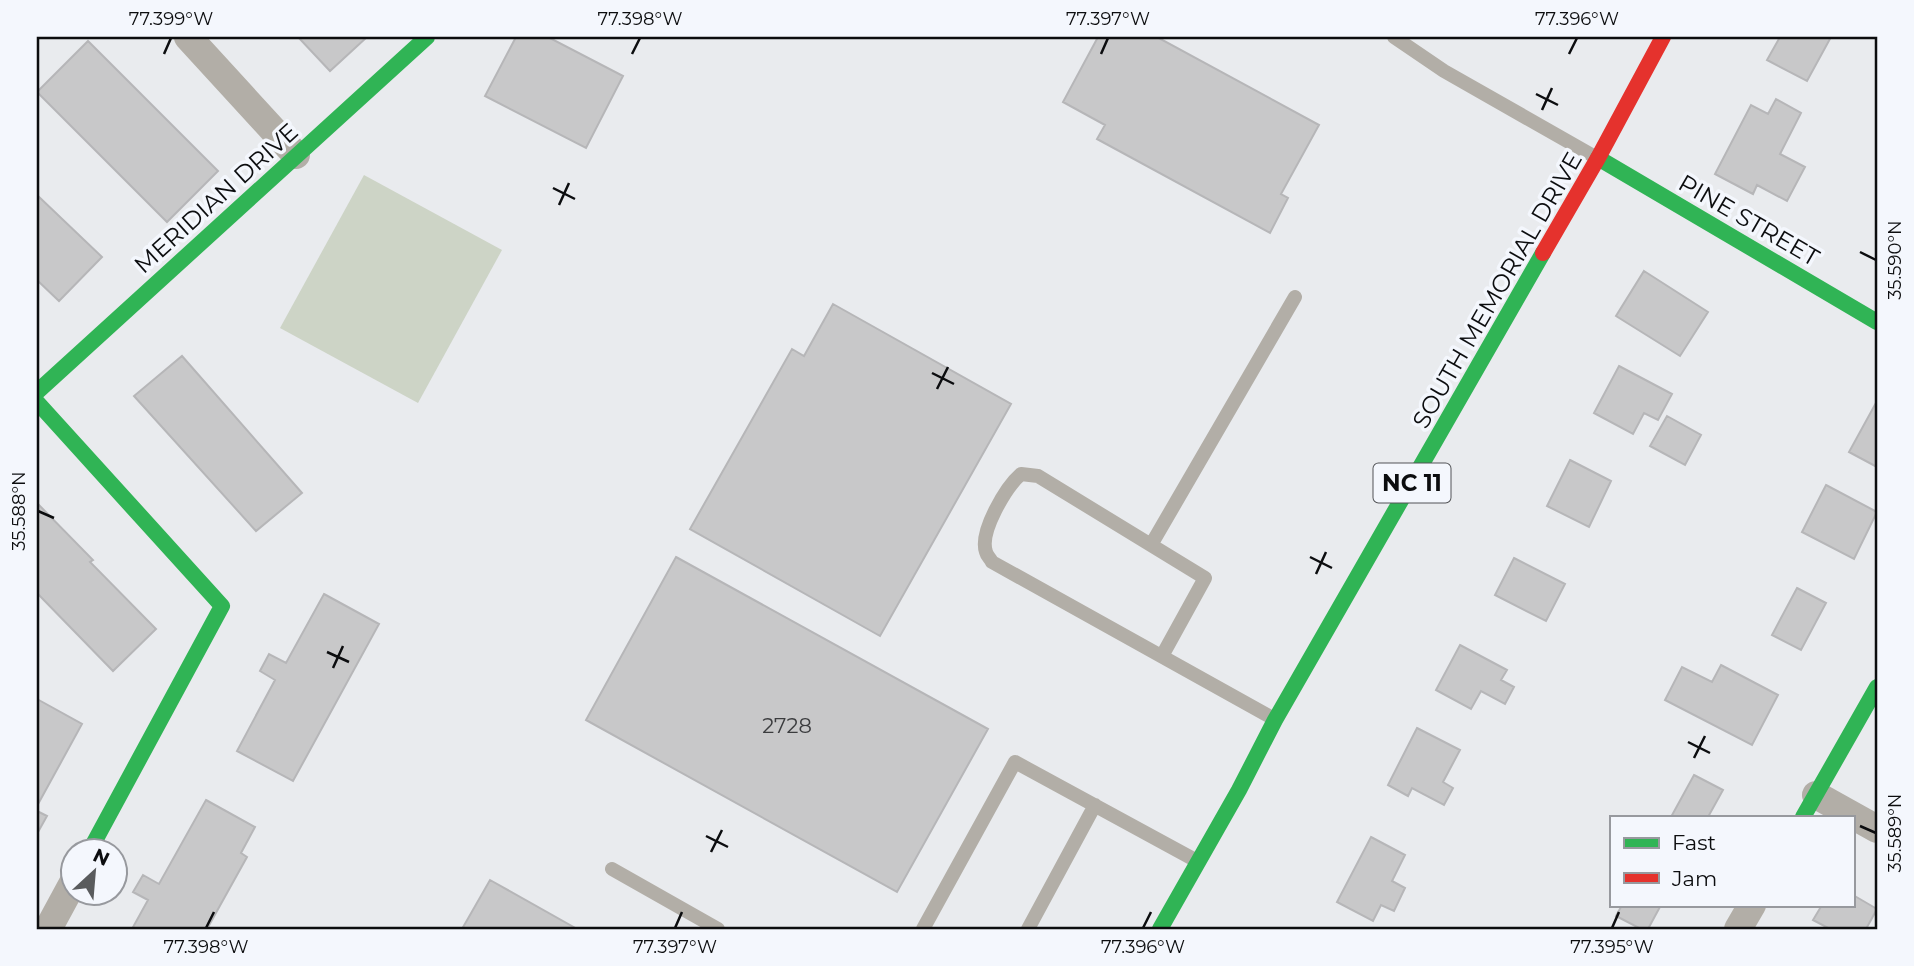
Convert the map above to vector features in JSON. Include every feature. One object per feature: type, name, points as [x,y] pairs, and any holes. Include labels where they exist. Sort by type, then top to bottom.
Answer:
[{"type":"street","points":[[188,37],[296,155]]},
{"type":"street","name":"MERIDIAN DRIVE","points":[[37,392],[426,37]]},
{"type":"street","name":"SOUTH MEMORIAL DRIVE","points":[[1160,929],[1239,790],[1275,720],[1598,158],[1663,37]]},
{"type":"street","name":"PINE STREET","points":[[1598,158],[1877,322]]},
{"type":"street","points":[[37,402],[222,606],[98,836]]},
{"type":"street","points":[[1839,816],[1809,806],[1877,687]]},
{"type":"street","points":[[1854,821],[1877,829]]},
{"type":"street","points":[[48,929],[60,906]]},
{"type":"street","points":[[1738,929],[1751,906]]},
{"type":"lane","points":[[1394,37],[1444,71],[1598,158]]},
{"type":"lane","points":[[1151,545],[1295,297]]},
{"type":"lane","points":[[1162,656],[1205,578],[1038,476],[1021,474],[1011,482],[987,528],[985,551],[992,562],[1275,720]]},
{"type":"lane","points":[[923,929],[1015,762],[1198,861]]},
{"type":"lane","points":[[1028,929],[1095,805]]},
{"type":"lane","points":[[612,869],[718,929]]},
{"type":"shaded area","points":[[364,175],[502,250],[418,403],[280,328]]},
{"type":"building","points":[[298,37],[367,37],[330,71]]},
{"type":"building","points":[[516,37],[548,37],[623,76],[586,148],[485,96]]},
{"type":"building","points":[[1098,37],[1157,37],[1319,125],[1281,194],[1288,198],[1270,233],[1097,139],[1105,125],[1063,102]]},
{"type":"building","points":[[1780,37],[1831,37],[1807,81],[1767,60]]},
{"type":"building","points":[[88,41],[218,171],[167,222],[37,92]]},
{"type":"building","points":[[1776,99],[1801,113],[1780,154],[1805,167],[1787,201],[1757,185],[1753,194],[1715,174],[1751,105],[1768,114]]},
{"type":"building","points":[[37,195],[102,257],[59,301],[37,280]]},
{"type":"building","points":[[1644,271],[1708,312],[1680,356],[1616,316]]},
{"type":"building","points":[[833,304],[1011,404],[880,636],[690,529],[792,349],[804,356]]},
{"type":"building","points":[[182,356],[302,493],[256,531],[134,396]]},
{"type":"building","points":[[1619,366],[1672,394],[1658,420],[1644,413],[1633,434],[1594,413]]},
{"type":"building","points":[[1877,401],[1877,467],[1849,452]]},
{"type":"building","points":[[1667,416],[1701,435],[1685,465],[1650,446]]},
{"type":"building","points":[[1570,460],[1611,481],[1589,527],[1547,506]]},
{"type":"building","points":[[1826,485],[1877,512],[1854,559],[1802,532]]},
{"type":"building","points":[[37,503],[156,629],[113,671],[37,593]]},
{"type":"building","points":[[676,557],[988,729],[897,892],[586,720]]},
{"type":"building","points":[[1514,558],[1565,584],[1546,621],[1495,595]]},
{"type":"building","points":[[1797,588],[1826,603],[1801,650],[1772,635]]},
{"type":"building","points":[[324,594],[379,624],[293,781],[237,751],[275,680],[260,671],[269,654],[286,663]]},
{"type":"building","points":[[1460,645],[1507,670],[1501,680],[1514,687],[1505,704],[1481,691],[1471,709],[1436,690]]},
{"type":"building","points":[[1721,665],[1778,695],[1752,745],[1665,700],[1682,667],[1712,682]]},
{"type":"building","points":[[37,699],[82,724],[37,806]]},
{"type":"building","points":[[1417,728],[1460,750],[1443,782],[1453,788],[1444,805],[1412,788],[1408,796],[1388,785]]},
{"type":"building","points":[[1694,775],[1723,790],[1709,816],[1672,816]]},
{"type":"building","points":[[206,800],[255,827],[241,853],[247,857],[207,929],[132,929],[148,900],[133,892],[143,875],[159,884]]},
{"type":"building","points":[[37,811],[47,816],[38,832],[37,831]]},
{"type":"building","points":[[1371,837],[1405,855],[1392,881],[1405,888],[1394,911],[1381,905],[1373,921],[1337,902]]},
{"type":"building","points":[[490,880],[577,929],[462,929]]},
{"type":"building","points":[[1854,896],[1877,909],[1866,929],[1830,929],[1813,920],[1821,906],[1854,906]]},
{"type":"building","points":[[1621,906],[1660,906],[1648,929],[1641,929],[1616,916]]},
{"type":"traffic: fast","points":[[37,392],[427,37]]},
{"type":"traffic: fast","points":[[1598,158],[1877,322]]},
{"type":"traffic: fast","points":[[1160,929],[1239,790],[1275,720],[1543,253]]},
{"type":"traffic: fast","points":[[37,402],[222,606],[98,836]]},
{"type":"traffic: fast","points":[[1804,816],[1877,687]]},
{"type":"traffic: jam","points":[[1543,253],[1663,37]]}]
